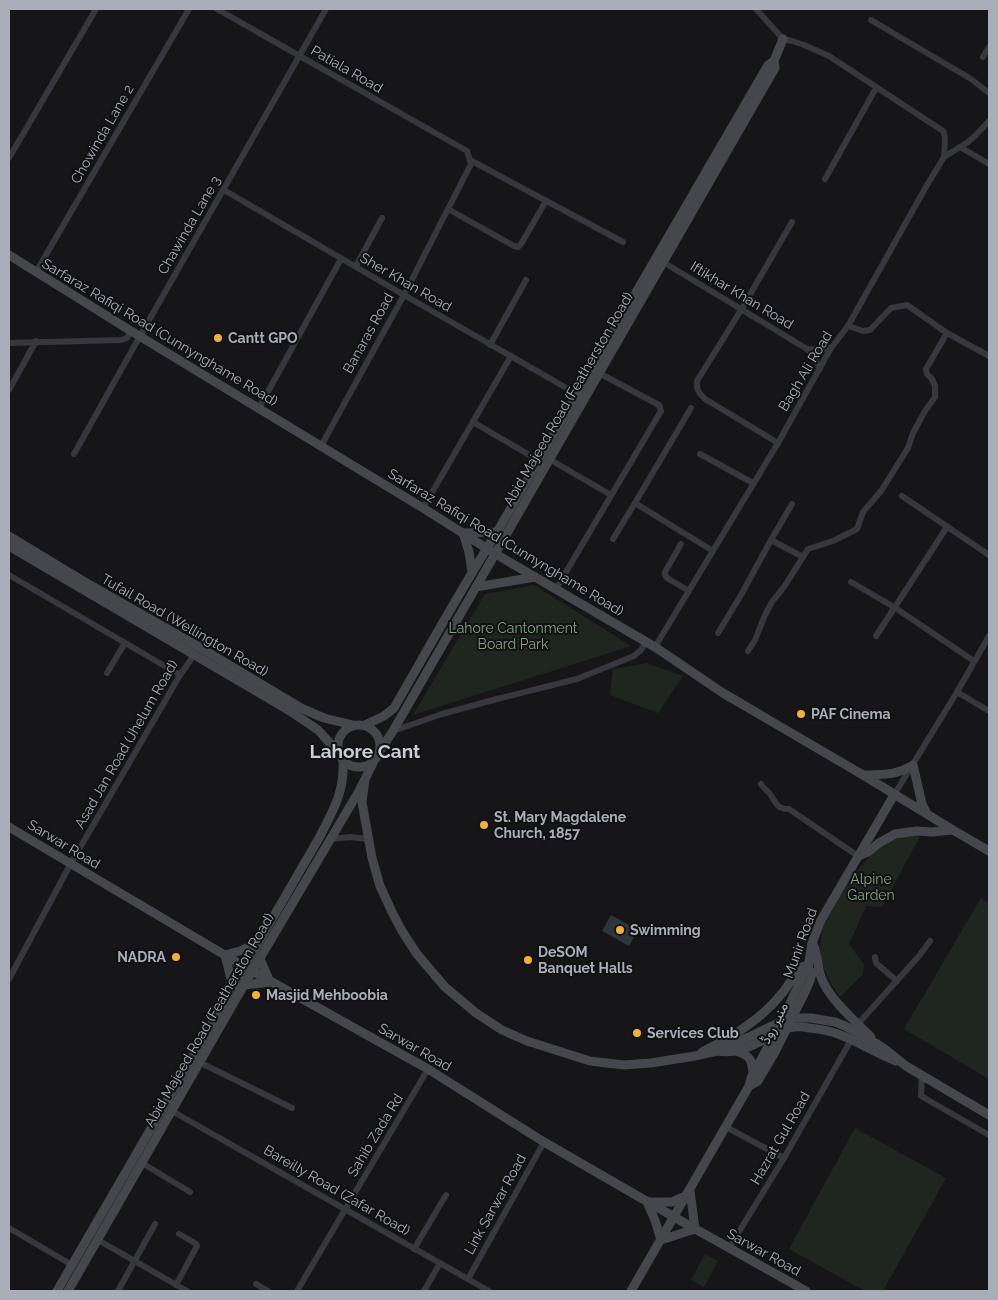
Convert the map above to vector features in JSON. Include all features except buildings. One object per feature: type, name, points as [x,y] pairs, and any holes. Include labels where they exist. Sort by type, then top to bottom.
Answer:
[{"type":"street","points":[[9,158],[96,9]]},
{"type":"street","name":"Chowinda Lane 2","points":[[36,272],[190,9]]},
{"type":"street","name":"Patiala Road","points":[[217,9],[466,150],[470,160]]},
{"type":"street","name":"Chawinda Lane 3","points":[[74,454],[136,333],[224,190],[326,9]]},
{"type":"street","points":[[756,9],[782,39],[822,53],[943,131],[946,138],[944,142],[944,157]]},
{"type":"street","points":[[871,20],[971,78],[989,93]]},
{"type":"street","name":"Abid Majeed Road (Featherston Road)","points":[[381,749],[476,587],[498,532],[538,460],[599,373],[775,68],[774,61],[782,39]]},
{"type":"street","points":[[983,57],[989,47]]},
{"type":"street","name":"Abid Majeed Road (Featherston Road)","points":[[365,725],[384,716],[394,708],[472,572],[490,551],[549,459],[573,410],[578,394],[768,64],[774,61]]},
{"type":"street","points":[[825,179],[876,88]]},
{"type":"street","name":"Bagh Ali Road","points":[[655,647],[778,443],[831,348],[848,326],[944,157],[960,148],[989,121]]},
{"type":"street","points":[[960,148],[989,164]]},
{"type":"street","points":[[470,160],[623,242]]},
{"type":"street","name":"Banaras Road","points":[[321,446],[404,295],[471,164],[470,160]]},
{"type":"street","name":"Sher Khan Road","points":[[224,190],[578,394]]},
{"type":"street","points":[[448,209],[518,247],[546,201]]},
{"type":"street","points":[[356,266],[382,218]]},
{"type":"street","points":[[778,443],[705,399],[696,388],[697,382],[792,222]]},
{"type":"street","name":"Sarfaraz Rafiqi Road (Cunnynghame Road)","points":[[9,255],[423,508],[490,551],[655,647],[723,693],[989,851]]},
{"type":"street","points":[[259,408],[341,259]]},
{"type":"street","name":"Iftikhar Khan Road","points":[[663,262],[807,349],[814,357],[820,369]]},
{"type":"street","points":[[490,345],[526,280]]},
{"type":"street","points":[[848,326],[863,332],[870,330],[891,308],[908,305],[947,333],[989,356]]},
{"type":"street","points":[[9,342],[121,340],[136,333]]},
{"type":"street","points":[[748,651],[768,610],[808,549],[833,541],[857,529],[863,512],[881,491],[908,448],[925,411],[935,397],[935,386],[926,369],[947,333]]},
{"type":"street","points":[[9,390],[36,341]]},
{"type":"street","points":[[807,349],[831,348]]},
{"type":"street","points":[[423,508],[510,356]]},
{"type":"street","points":[[556,589],[661,411],[659,405],[599,373]]},
{"type":"street","points":[[613,539],[691,408]]},
{"type":"street","points":[[473,422],[538,460]]},
{"type":"street","points":[[700,454],[753,483]]},
{"type":"street","points":[[549,459],[611,495]]},
{"type":"street","points":[[902,496],[989,555]]},
{"type":"street","points":[[635,502],[713,550]]},
{"type":"street","points":[[718,633],[792,504]]},
{"type":"street","points":[[876,636],[947,526]]},
{"type":"street","points":[[472,572],[469,552],[462,533],[498,532]]},
{"type":"street","name":"Tufail Road (Wellington Road)","points":[[9,536],[303,709],[324,718],[353,725]]},
{"type":"street","points":[[771,540],[803,558]]},
{"type":"street","points":[[681,544],[664,575],[689,590]]},
{"type":"street","points":[[9,558],[11,547]]},
{"type":"street","name":"Tufail Road (Wellington Road)","points":[[11,547],[305,721],[322,734],[341,756]]},
{"type":"street","points":[[9,575],[180,675]]},
{"type":"street","points":[[476,587],[535,577]]},
{"type":"street","points":[[851,582],[894,607],[974,661]]},
{"type":"street","name":"Munir Road","points":[[631,1291],[749,1086],[776,1033],[785,1025],[808,966],[812,943],[821,920],[989,636]]},
{"type":"street","points":[[393,731],[497,698],[577,679],[634,656],[646,642]]},
{"type":"street","points":[[107,673],[124,643]]},
{"type":"street","name":"Asad Jan Road (Jhelum Road)","points":[[9,979],[70,864],[180,675],[194,655]]},
{"type":"street","points":[[957,692],[989,711]]},
{"type":"street","points":[[353,725],[365,725],[372,728],[378,734],[381,742],[379,755],[373,763],[365,767],[357,768],[349,765],[341,756],[338,746],[342,733],[353,725]]},
{"type":"street","name":"Abid Majeed Road (Featherston Road)","points":[[68,1291],[244,985],[260,942],[335,807],[342,788],[341,756]]},
{"type":"street","name":"Abid Majeed Road (Featherston Road)","points":[[56,1291],[233,987],[260,959],[365,780],[373,763]]},
{"type":"street","points":[[863,775],[892,774],[906,770],[913,765],[922,804],[927,814]]},
{"type":"street","points":[[365,780],[362,802],[372,858],[380,886],[402,931],[417,954],[445,987],[476,1013],[502,1030],[527,1041],[590,1062],[624,1065],[651,1063],[717,1051],[764,1031],[785,1025],[829,1031],[845,1036],[882,1056],[901,1062]]},
{"type":"street","points":[[760,784],[781,808],[789,809],[858,856],[868,852],[895,834],[953,830]]},
{"type":"street","name":"Sarwar Road","points":[[9,827],[249,970],[428,1069],[544,1142],[647,1202],[806,1291]]},
{"type":"street","points":[[330,839],[350,837],[368,840]]},
{"type":"street","points":[[233,987],[225,955],[260,942]]},
{"type":"street","points":[[857,1025],[930,942]]},
{"type":"street","points":[[812,943],[816,948],[816,958],[822,978],[836,1001],[877,1044]]},
{"type":"street","points":[[875,957],[876,962],[897,981]]},
{"type":"street","points":[[244,985],[270,982],[260,959]]},
{"type":"street","points":[[695,1056],[733,1036],[784,992],[798,968],[808,966]]},
{"type":"street","name":"منیر روڈ","points":[[792,1018],[810,981],[812,973],[808,966]]},
{"type":"street","points":[[785,1025],[792,1018],[811,1018],[840,1024],[877,1044],[901,1062],[989,1115]]},
{"type":"street","name":"منیر روڈ","points":[[749,1086],[758,1081],[785,1025]]},
{"type":"street","points":[[717,1051],[725,1053],[735,1051],[765,1040],[776,1033]]},
{"type":"street","name":"Hazrat Gul Road","points":[[729,1248],[784,1158],[851,1040]]},
{"type":"street","points":[[735,1051],[744,1053],[752,1061],[753,1075]]},
{"type":"street","points":[[199,1062],[292,1108]]},
{"type":"street","name":"Sahib Zada Rd","points":[[297,1291],[428,1069]]},
{"type":"street","points":[[922,1075],[921,1096],[989,1135]]},
{"type":"street","name":"Bareilly Road (Zafar Road)","points":[[172,1111],[490,1291]]},
{"type":"street","points":[[726,1126],[784,1158]]},
{"type":"street","name":"Link Sarwar Road","points":[[468,1279],[544,1142]]},
{"type":"street","points":[[142,1164],[190,1192]]},
{"type":"street","points":[[688,1193],[695,1229],[661,1240],[647,1202],[672,1202],[688,1193]]},
{"type":"street","points":[[414,1249],[446,1195]]},
{"type":"street","points":[[118,1291],[155,1224]]},
{"type":"street","points":[[9,1228],[72,1265]]},
{"type":"street","points":[[176,1285],[198,1246],[178,1234]]},
{"type":"street","points":[[98,1240],[187,1291]]},
{"type":"street","points":[[424,1291],[440,1263]]},
{"type":"street","points":[[256,1284],[268,1291]]},
{"type":"green space","name":"Lahore Cantonment Board Park","points":[[534,585],[631,646],[413,715],[485,594]]},
{"type":"green space","points":[[647,663],[683,676],[658,713],[610,695],[613,669]]},
{"type":"green space","name":"Alpine Garden","points":[[910,835],[920,836],[882,907],[866,906],[849,944],[864,965],[863,974],[840,997],[829,980],[820,955],[824,925],[842,892],[871,856],[890,840]]},
{"type":"green space","points":[[981,898],[989,903],[989,1079],[904,1029]]},
{"type":"green space","points":[[855,1128],[946,1178],[883,1291],[865,1291],[789,1249]]},
{"type":"green space","points":[[705,1254],[718,1261],[704,1287],[691,1280]]},
{"type":"shaded area","name":"Swimming","points":[[611,915],[638,930],[629,946],[602,931]]},
{"type":"place","name":"Cantt GPO","points":[[218,338]]},
{"type":"place","name":"PAF Cinema","points":[[801,714]]},
{"type":"place","name":"St. Mary Magdalene Church, 1857","points":[[484,825]]},
{"type":"place","name":"Swimming","points":[[620,930]]},
{"type":"place","name":"NADRA","points":[[176,957]]},
{"type":"place","name":"DeSOM Banquet Halls","points":[[528,960]]},
{"type":"place","name":"Masjid Mehboobia","points":[[256,995]]},
{"type":"place","name":"Services Club","points":[[637,1033]]},
{"type":"district","name":"Lahore Cant","points":[[365,751]]}]
